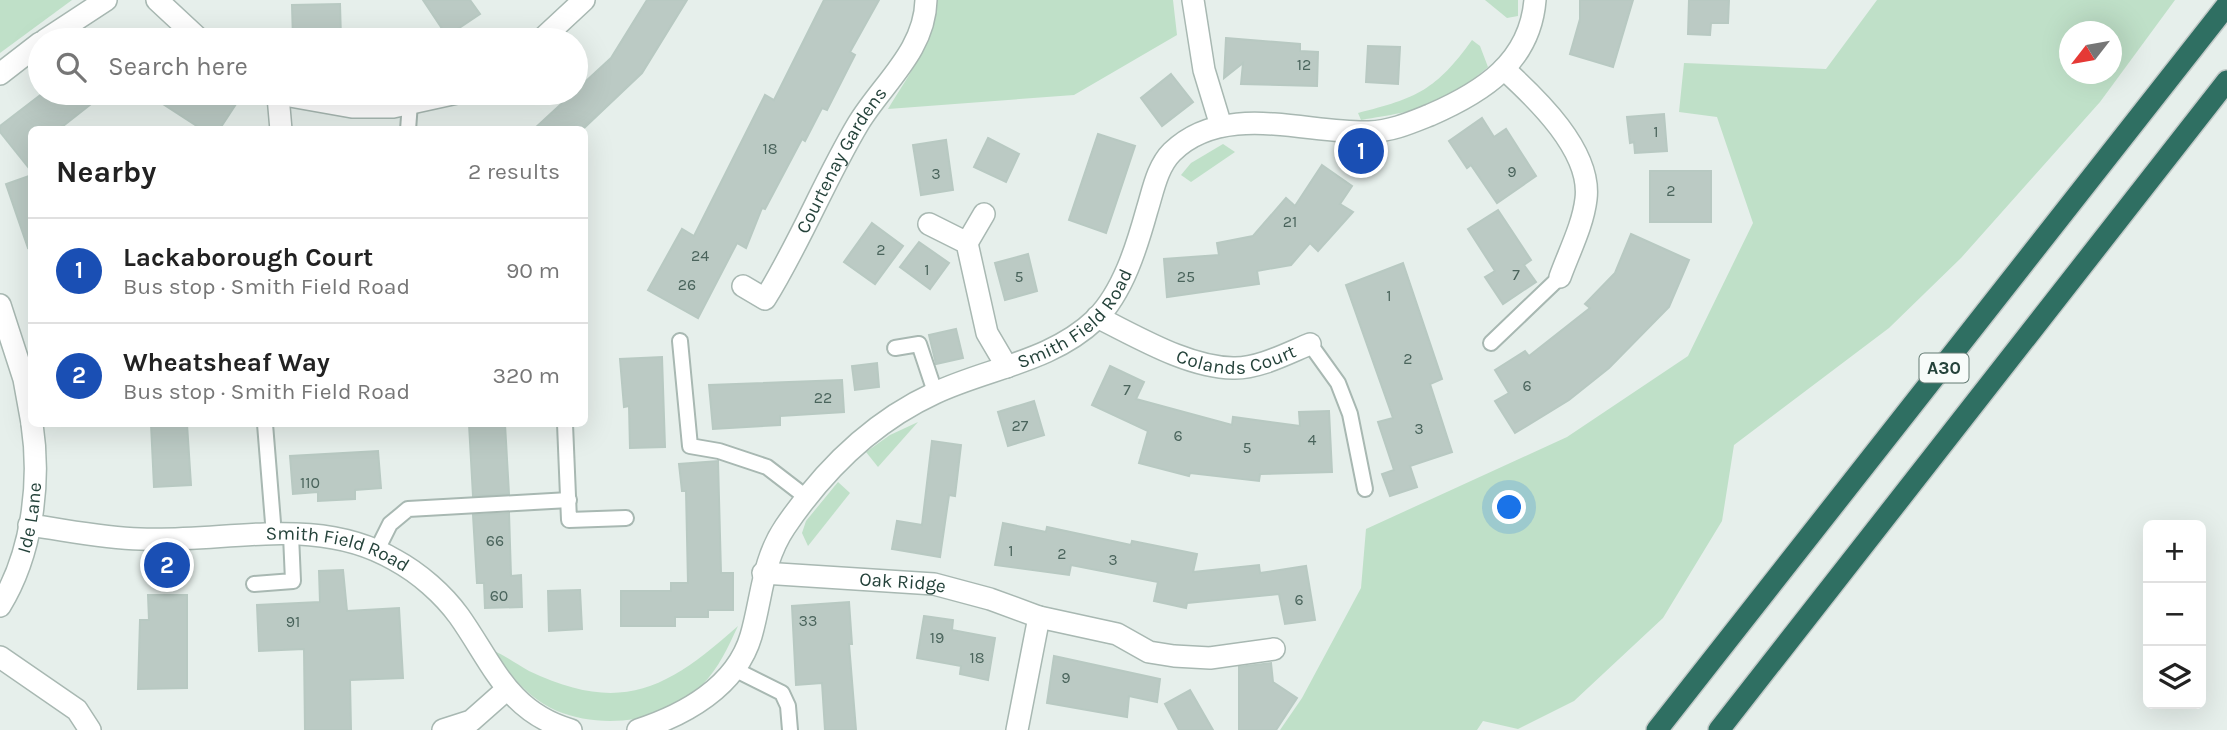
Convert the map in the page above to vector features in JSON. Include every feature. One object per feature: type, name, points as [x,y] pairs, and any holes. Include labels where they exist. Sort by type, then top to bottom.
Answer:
[{"type":"highway","name":"A30","points":[[1657,730],[2227,5]]},
{"type":"highway","name":"A30","points":[[1719,730],[2227,81]]},
{"type":"street","points":[[63,28],[106,0]]},
{"type":"street","points":[[157,0],[187,28]]},
{"type":"street","points":[[554,28],[584,0]]},
{"type":"street","name":"Courtenay Gardens","points":[[743,286],[765,299],[790,258],[858,124],[911,53],[926,0]]},
{"type":"street","points":[[1193,0],[1204,70],[1221,126]]},
{"type":"street","name":"Smith Field Road","points":[[638,730],[689,710],[734,669],[750,639],[763,573],[779,535],[806,497],[852,447],[935,392],[1034,358],[1066,342],[1097,317],[1117,289],[1141,231],[1160,170],[1172,152],[1221,126],[1279,124],[1367,132],[1395,129],[1466,98],[1490,84],[1520,51],[1534,14],[1535,0]]},
{"type":"street","points":[[0,74],[28,52]]},
{"type":"street","points":[[1504,69],[1557,124],[1581,167],[1587,198],[1560,277]]},
{"type":"street","points":[[278,105],[280,126]]},
{"type":"street","points":[[340,105],[381,105]]},
{"type":"street","points":[[984,214],[967,243],[987,333],[1007,367]]},
{"type":"street","points":[[929,224],[967,243]]},
{"type":"street","name":"Ide Lane","points":[[0,305],[28,388]]},
{"type":"street","name":"Colands Court","points":[[1097,317],[1173,355],[1234,368],[1310,344]]},
{"type":"street","name":"Ide Lane","points":[[0,606],[22,555],[29,525],[34,483],[32,427]]},
{"type":"street","name":"Smith Field Road","points":[[29,525],[140,539],[309,533],[341,538],[377,550],[412,570],[457,614],[506,690],[544,719],[571,730]]},
{"type":"street","name":"Oak Ridge","points":[[763,573],[934,584],[990,599],[1039,617],[1117,634],[1149,652],[1174,656],[1210,658],[1273,649]]},
{"type":"street","points":[[1017,730],[1039,617]]},
{"type":"street","points":[[0,657],[76,710],[90,730]]},
{"type":"street","points":[[443,730],[471,721],[506,690]]},
{"type":"lane","points":[[408,126],[410,105]]},
{"type":"lane","points":[[1491,343],[1560,277]]},
{"type":"lane","points":[[680,341],[690,446],[719,451],[767,467],[806,497]]},
{"type":"lane","points":[[895,348],[919,344],[935,392]]},
{"type":"lane","name":"Colands Court","points":[[1310,344],[1338,383],[1350,414],[1365,489]]},
{"type":"lane","points":[[254,584],[293,581],[282,535],[265,427]]},
{"type":"lane","points":[[565,427],[569,520],[626,518]]},
{"type":"lane","points":[[377,550],[390,524],[408,509],[569,500]]},
{"type":"lane","points":[[734,669],[782,693],[788,706],[790,730]]},
{"type":"green space","points":[[0,0],[72,0],[34,28],[28,28],[28,32],[0,53]]},
{"type":"green space","points":[[936,0],[1173,0],[1177,35],[1074,95],[888,109],[926,43],[935,15]]},
{"type":"green space","points":[[1485,0],[1518,0],[1518,16],[1507,18]]},
{"type":"green space","points":[[1877,0],[2175,0],[2122,72],[2122,21],[2059,21],[2059,84],[2113,84],[1961,258],[1889,328],[1734,445],[1722,521],[1663,618],[1574,701],[1518,729],[1483,721],[1477,730],[1280,730],[1302,698],[1361,588],[1366,529],[1567,437],[1688,356],[1753,223],[1717,117],[1679,112],[1684,63],[1826,69]]},
{"type":"green space","points":[[1472,40],[1480,46],[1488,67],[1471,81],[1443,99],[1415,110],[1361,120],[1358,113],[1396,102],[1424,90],[1447,70]]},
{"type":"green space","points":[[1223,144],[1235,152],[1191,182],[1181,175],[1191,163]]},
{"type":"green space","points":[[918,422],[878,467],[866,452],[890,435]]},
{"type":"green space","points":[[838,482],[850,493],[808,546],[802,533],[806,521]]},
{"type":"green space","points":[[738,626],[718,664],[688,698],[653,714],[614,721],[575,717],[547,706],[513,677],[492,650],[529,671],[562,684],[591,691],[617,693],[642,689],[665,680],[688,666]]},
{"type":"building","points":[[423,0],[470,0],[480,14],[459,28],[442,28]]},
{"type":"building","points":[[647,0],[687,0],[642,73],[586,126],[537,126],[560,105],[588,105],[588,79],[611,58]]},
{"type":"building","points":[[824,0],[879,0],[850,52],[855,55],[827,110],[822,108],[805,141],[802,139],[765,209],[762,208],[746,248],[737,243],[698,318],[648,290],[682,229],[694,236],[765,95],[774,100]]},
{"type":"building","points":[[1580,0],[1633,0],[1613,67],[1570,54],[1580,19]]},
{"type":"building","points":[[1689,0],[1729,0],[1728,23],[1711,23],[1710,35],[1688,34]]},
{"type":"building","points":[[340,4],[341,28],[293,28],[292,5]]},
{"type":"building","points":[[1226,38],[1300,44],[1300,51],[1318,52],[1317,86],[1241,84],[1243,63],[1224,78]]},
{"type":"building","points":[[1368,46],[1400,47],[1398,84],[1366,82]]},
{"type":"building","points":[[1171,74],[1193,102],[1162,126],[1141,98]]},
{"type":"building","points":[[28,105],[90,105],[63,126],[28,126],[28,167],[0,132],[0,126]]},
{"type":"building","points":[[164,105],[235,105],[222,126],[197,126]]},
{"type":"building","points":[[1664,114],[1667,151],[1635,153],[1634,142],[1630,143],[1627,117]]},
{"type":"building","points":[[1482,118],[1494,137],[1506,129],[1536,176],[1497,203],[1471,165],[1467,168],[1449,141]]},
{"type":"building","points":[[1098,134],[1135,146],[1106,233],[1069,220]]},
{"type":"building","points":[[988,138],[1019,154],[1006,182],[974,167]]},
{"type":"building","points":[[946,140],[953,190],[921,195],[913,145]]},
{"type":"building","points":[[1322,165],[1352,186],[1340,204],[1353,212],[1318,251],[1310,243],[1291,265],[1257,271],[1259,284],[1167,297],[1164,259],[1219,255],[1217,243],[1253,236],[1286,198],[1295,206]]},
{"type":"building","points":[[1650,171],[1711,171],[1711,222],[1650,222]]},
{"type":"building","points":[[28,176],[28,248],[6,184]]},
{"type":"building","points":[[1498,210],[1531,260],[1524,265],[1536,282],[1503,304],[1485,277],[1495,271],[1468,229]]},
{"type":"building","points":[[872,223],[903,246],[875,284],[844,262]]},
{"type":"building","points":[[1631,234],[1689,260],[1669,307],[1609,368],[1569,400],[1515,433],[1495,401],[1509,393],[1495,370],[1525,351],[1529,356],[1590,308],[1585,304],[1615,273]]},
{"type":"building","points":[[919,242],[949,263],[930,289],[900,267]]},
{"type":"building","points":[[1028,254],[1037,291],[1005,300],[995,263]]},
{"type":"building","points":[[1403,263],[1442,379],[1430,384],[1452,452],[1410,466],[1417,487],[1390,496],[1382,474],[1394,470],[1378,422],[1393,418],[1346,285]]},
{"type":"building","points":[[956,329],[963,358],[936,364],[929,335]]},
{"type":"building","points":[[662,357],[665,447],[630,448],[629,406],[624,407],[620,359]]},
{"type":"building","points":[[877,363],[879,387],[855,390],[852,366]]},
{"type":"building","points":[[1110,366],[1144,382],[1136,399],[1232,425],[1233,417],[1300,426],[1299,412],[1329,411],[1332,472],[1260,474],[1259,481],[1190,473],[1189,476],[1139,463],[1148,431],[1092,405]]},
{"type":"building","points":[[842,380],[844,412],[780,416],[780,425],[713,429],[709,385]]},
{"type":"building","points":[[1034,401],[1044,435],[1008,446],[998,412]]},
{"type":"building","points":[[151,427],[187,427],[191,485],[154,487]]},
{"type":"building","points":[[469,427],[505,427],[509,494],[473,496]]},
{"type":"building","points":[[932,441],[961,445],[955,496],[949,495],[940,557],[892,549],[897,521],[922,525]]},
{"type":"building","points":[[378,451],[381,488],[355,490],[355,499],[318,501],[318,492],[293,494],[290,456]]},
{"type":"building","points":[[718,461],[721,573],[733,573],[733,610],[708,610],[708,617],[675,617],[675,626],[621,626],[621,591],[671,591],[671,583],[688,583],[686,491],[682,491],[679,464]]},
{"type":"building","points":[[509,513],[511,576],[521,575],[522,607],[485,608],[484,583],[477,583],[473,515]]},
{"type":"building","points":[[1003,523],[1046,532],[1047,527],[1131,545],[1132,541],[1197,554],[1193,572],[1259,565],[1260,573],[1306,566],[1315,620],[1285,624],[1279,594],[1187,603],[1186,608],[1154,601],[1158,582],[1071,565],[1069,575],[995,565]]},
{"type":"building","points":[[343,570],[347,611],[399,608],[403,678],[350,680],[351,730],[305,730],[304,649],[259,651],[257,605],[320,602],[319,571]]},
{"type":"building","points":[[580,590],[582,629],[549,631],[548,591]]},
{"type":"building","points":[[148,595],[187,595],[187,688],[138,689],[140,620],[149,620]]},
{"type":"building","points":[[849,602],[852,644],[849,644],[856,730],[825,730],[822,683],[796,685],[792,606]]},
{"type":"building","points":[[924,616],[953,620],[952,630],[995,638],[988,680],[960,674],[961,666],[917,658]]},
{"type":"building","points":[[1054,656],[1160,679],[1157,702],[1129,696],[1127,717],[1047,703]]},
{"type":"building","points":[[1271,663],[1273,682],[1297,698],[1276,730],[1239,730],[1239,667]]},
{"type":"building","points":[[1190,690],[1213,730],[1179,730],[1165,704]]},
{"type":"place","name":"Lackaborough Court","points":[[1361,151]]},
{"type":"place","name":"Wheatsheaf Way","points":[[167,565]]}]
